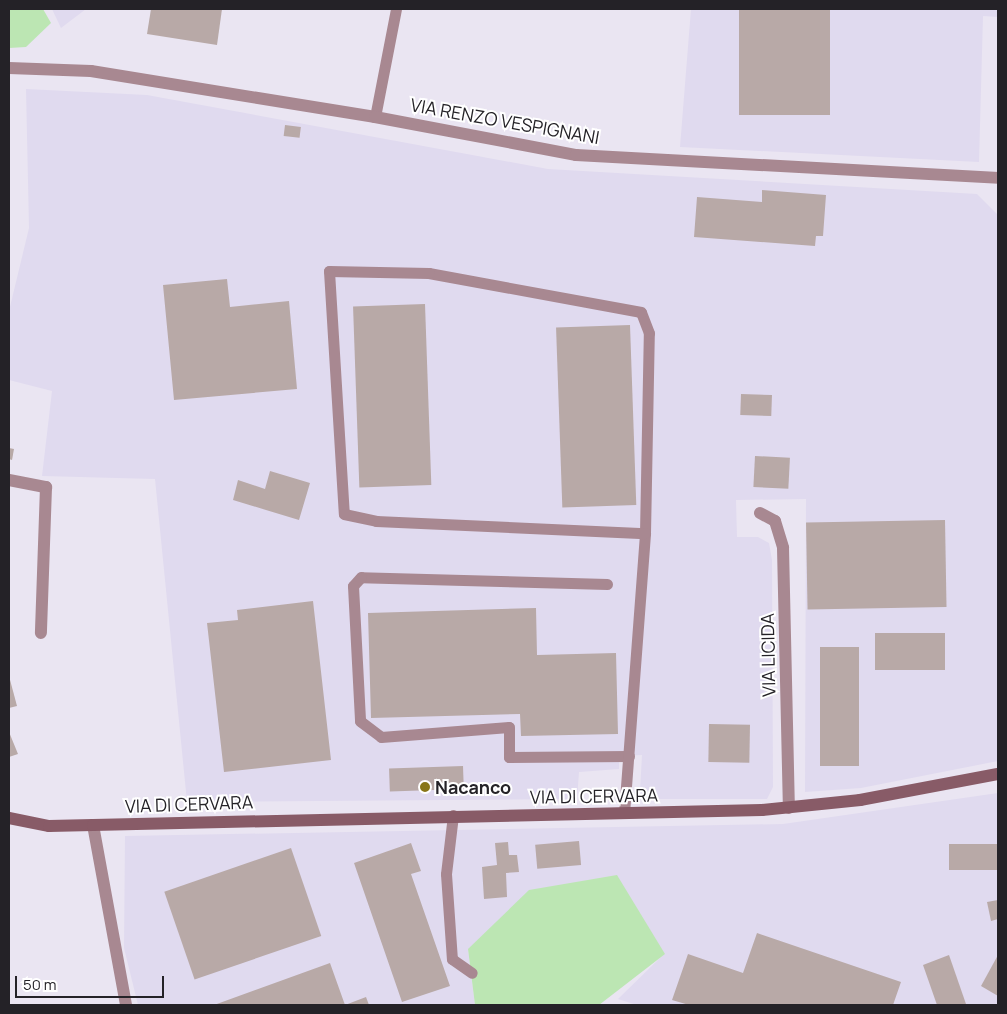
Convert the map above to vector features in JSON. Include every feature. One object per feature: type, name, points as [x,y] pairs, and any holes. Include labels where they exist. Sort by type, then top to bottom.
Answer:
[{"type":"street","name":"VIA RENZO VESPIGNANI","points":[[9,68],[91,71],[376,117],[576,155],[998,178]]},
{"type":"street","points":[[9,480],[46,487],[41,633]]},
{"type":"street","name":"VIA LICIDA","points":[[760,514],[775,521],[783,548],[789,808]]},
{"type":"street","name":"VIA DI CERVARA","points":[[9,818],[48,826],[789,808],[860,800],[998,774]]},
{"type":"street","points":[[93,825],[126,1005]]},
{"type":"lane","points":[[376,117],[396,9]]},
{"type":"lane","points":[[624,813],[645,533],[649,332],[641,312],[429,273],[329,271],[344,514],[376,521],[645,533]]},
{"type":"lane","points":[[607,584],[361,577],[352,586],[360,721],[381,737],[509,727],[509,757],[629,756]]},
{"type":"lane","points":[[453,815],[446,874],[452,959],[472,973]]},
{"type":"shaded area","points":[[52,9],[86,9],[61,28]]},
{"type":"shaded area","points":[[691,9],[998,9],[998,17],[983,16],[979,162],[680,147]]},
{"type":"shaded area","points":[[26,89],[147,95],[548,169],[977,194],[998,215],[998,761],[861,788],[805,792],[806,499],[736,500],[737,537],[758,537],[769,543],[772,560],[773,787],[767,799],[645,799],[640,791],[642,755],[619,756],[619,769],[579,772],[577,799],[187,802],[155,479],[42,476],[52,391],[9,380],[9,311],[29,228]]},
{"type":"shaded area","points":[[998,793],[998,1005],[637,1005],[618,999],[664,954],[468,949],[475,1005],[138,1005],[124,948],[125,836],[783,824]]},
{"type":"green space","points":[[9,9],[43,9],[51,23],[26,47],[9,48]]},
{"type":"green space","points":[[617,875],[665,954],[599,1005],[475,1005],[468,949],[529,890]]},
{"type":"building","points":[[151,9],[222,9],[217,45],[147,34]]},
{"type":"building","points":[[739,9],[830,9],[830,115],[739,115]]},
{"type":"building","points":[[285,125],[301,127],[300,138],[284,136]]},
{"type":"building","points":[[762,190],[826,195],[823,236],[816,236],[815,246],[694,237],[697,197],[762,202]]},
{"type":"building","points":[[227,279],[230,307],[289,301],[297,389],[174,400],[163,285]]},
{"type":"building","points":[[425,304],[431,485],[359,487],[353,307]]},
{"type":"building","points":[[630,325],[636,505],[562,507],[556,328]]},
{"type":"building","points":[[741,394],[772,395],[771,416],[740,415]]},
{"type":"building","points":[[9,448],[14,449],[12,460],[9,459]]},
{"type":"building","points":[[755,456],[790,458],[788,489],[753,487]]},
{"type":"building","points":[[270,471],[310,483],[299,520],[233,500],[238,480],[265,489]]},
{"type":"building","points":[[945,520],[947,607],[808,609],[806,522]]},
{"type":"building","points":[[313,601],[331,760],[224,772],[207,623],[238,620],[237,610]]},
{"type":"building","points":[[536,608],[537,655],[616,653],[618,734],[521,736],[520,714],[371,718],[368,613]]},
{"type":"building","points":[[875,633],[945,633],[945,670],[875,670]]},
{"type":"building","points":[[820,647],[859,647],[859,766],[820,766]]},
{"type":"building","points":[[9,676],[17,706],[9,708]]},
{"type":"building","points":[[709,724],[750,725],[749,763],[708,762]]},
{"type":"building","points":[[9,732],[18,754],[9,757]]},
{"type":"building","points":[[463,766],[464,789],[390,792],[389,769]]},
{"type":"building","points":[[579,841],[581,865],[537,869],[535,845]]},
{"type":"building","points":[[508,842],[509,855],[517,855],[519,872],[506,873],[507,897],[484,899],[482,867],[497,865],[495,843]]},
{"type":"building","points":[[411,843],[421,871],[411,874],[450,986],[402,1002],[354,863]]},
{"type":"building","points":[[949,844],[998,844],[998,870],[949,870]]},
{"type":"building","points":[[291,848],[321,936],[195,980],[164,892]]},
{"type":"building","points":[[998,900],[998,919],[991,921],[987,902]]},
{"type":"building","points":[[757,933],[901,982],[893,1005],[689,1005],[672,1000],[688,954],[743,973]]},
{"type":"building","points":[[949,955],[966,1004],[937,1005],[923,965]]},
{"type":"building","points":[[998,955],[998,996],[981,986]]},
{"type":"building","points":[[330,963],[345,1005],[214,1005]]},
{"type":"building","points":[[366,997],[369,1005],[345,1005]]},
{"type":"place","name":"Nacanco","points":[[425,787]]}]
